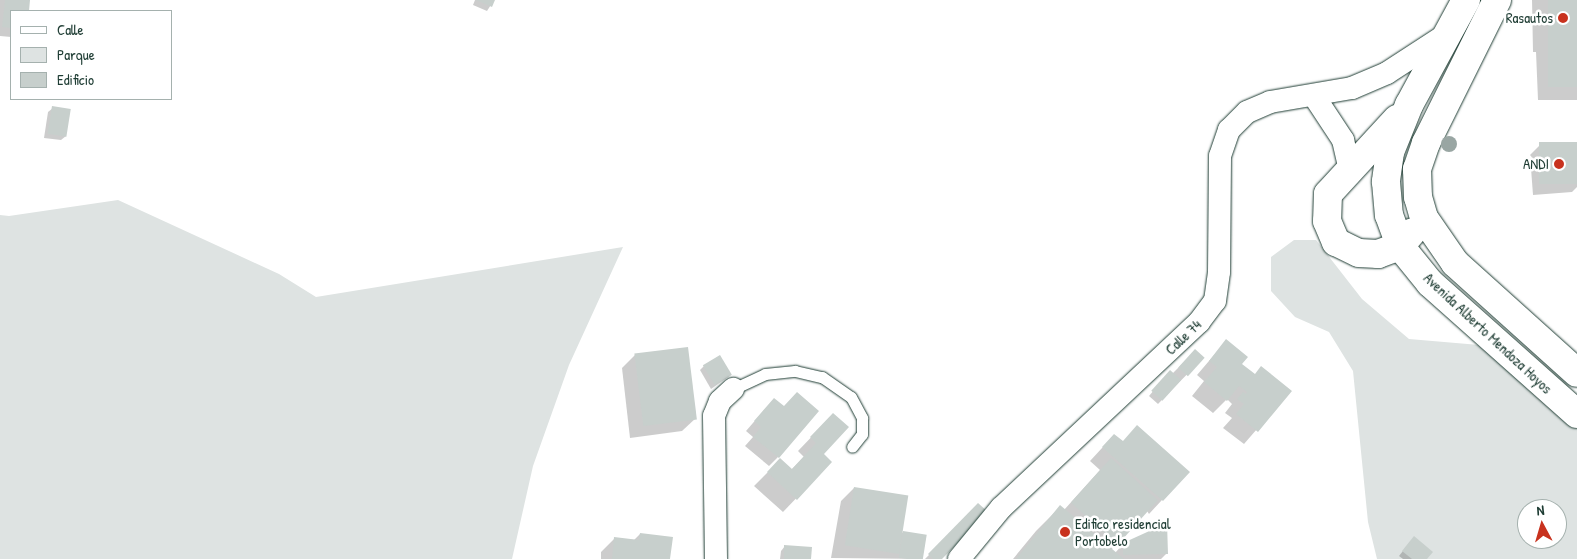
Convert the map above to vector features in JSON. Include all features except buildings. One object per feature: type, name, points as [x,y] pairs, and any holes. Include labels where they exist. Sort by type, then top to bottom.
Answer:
[{"type":"main road","name":"Avenida Alberto Mendoza Hoyos","points":[[1466,0],[1410,105],[1390,152],[1386,182],[1389,215],[1400,246],[1430,283],[1577,414]]},
{"type":"main road","name":"Avenida Alberto Mendoza Hoyos","points":[[1497,0],[1426,143],[1417,169],[1418,197],[1424,218],[1455,263],[1577,373]]},
{"type":"main road","points":[[1410,105],[1328,194],[1327,221],[1336,242],[1359,253],[1378,254],[1400,246],[1424,218]]},
{"type":"street","name":"Calle 74","points":[[959,559],[1002,508],[1199,322],[1215,301],[1219,272],[1220,156],[1229,130],[1247,112],[1262,106],[1352,88],[1387,73],[1447,34]]},
{"type":"street","points":[[1314,96],[1343,140],[1350,170]]},
{"type":"street","points":[[716,559],[714,416],[720,401],[733,389]]},
{"type":"lane","points":[[733,389],[765,374],[796,371],[822,377],[851,398],[862,418],[862,434],[852,447]]},
{"type":"green space","points":[[118,200],[279,274],[316,297],[623,247],[569,365],[533,466],[512,559],[0,559],[0,215],[9,216]]},
{"type":"green space","points":[[1294,240],[1316,240],[1362,299],[1409,339],[1491,346],[1577,413],[1577,559],[1377,559],[1368,522],[1353,371],[1329,332],[1295,317],[1271,291],[1271,257]]},
{"type":"place","name":"Rasautos","points":[[1563,18]]},
{"type":"place","name":"ANDI","points":[[1559,164]]},
{"type":"place","name":"Edifico residencial Portobelo","points":[[1065,532]]}]
